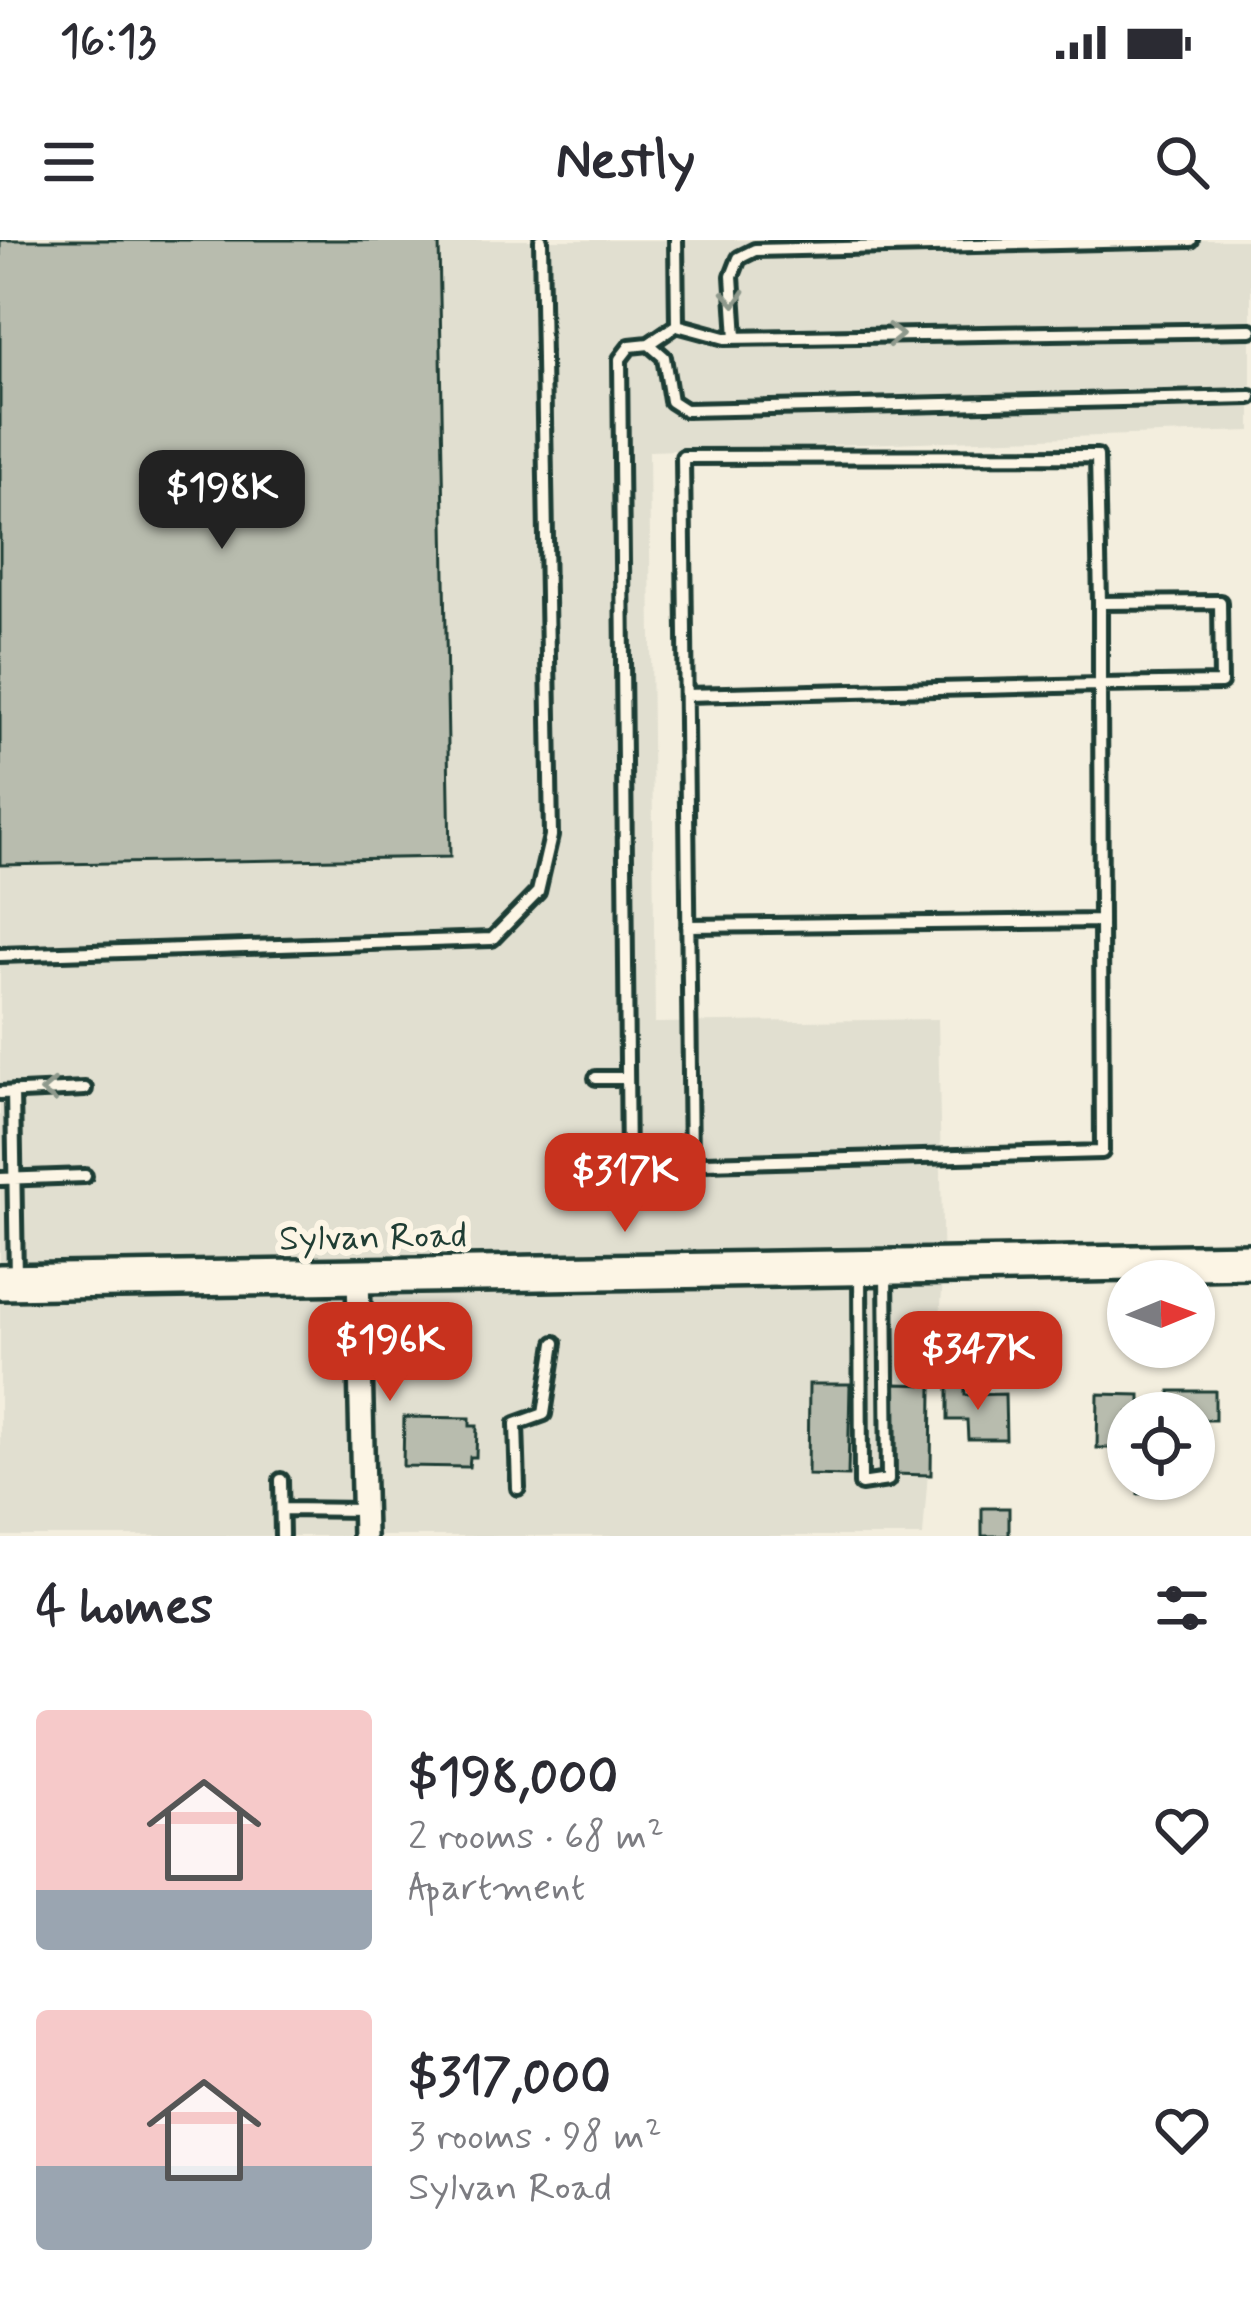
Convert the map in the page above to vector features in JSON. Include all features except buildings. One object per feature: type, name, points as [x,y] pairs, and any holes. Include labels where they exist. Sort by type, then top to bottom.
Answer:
[{"type":"main road","name":"Sylvan Road","points":[[8,1282],[358,1274],[435,1281],[873,1266],[1251,1261]]},
{"type":"street","points":[[358,1274],[364,1536]]},
{"type":"lane","points":[[0,955],[493,939],[538,892],[551,836],[541,240]]},
{"type":"lane","points":[[676,240],[677,325]]},
{"type":"lane","points":[[736,338],[732,276],[739,258],[755,250],[1192,240]]},
{"type":"lane","points":[[628,1165],[620,358],[630,346],[650,344],[677,325],[736,338],[1251,330]]},
{"type":"lane","points":[[650,344],[664,357],[671,401],[685,410],[1251,397]]},
{"type":"lane","points":[[597,1166],[1102,1152],[1097,456],[683,457],[691,1163]]},
{"type":"lane","points":[[686,695],[1221,683],[1220,602],[1100,603]]},
{"type":"lane","points":[[688,926],[1101,920]]},
{"type":"lane","points":[[596,1078],[625,1078]]},
{"type":"lane","points":[[8,1282],[6,1092],[85,1089]]},
{"type":"lane","points":[[7,1179],[85,1176]]},
{"type":"lane","points":[[873,1266],[888,1480],[861,1484],[873,1266]]},
{"type":"lane","points":[[518,1488],[516,1424],[544,1414],[554,1343]]},
{"type":"lane","points":[[360,1352],[392,1352]]},
{"type":"lane","points":[[281,1480],[282,1536]]},
{"type":"lane","points":[[282,1509],[364,1510]]},
{"type":"shaded area","points":[[0,240],[1251,240],[1251,431],[649,451],[655,1023],[938,1019],[943,1279],[923,1536],[0,1536]]}]
